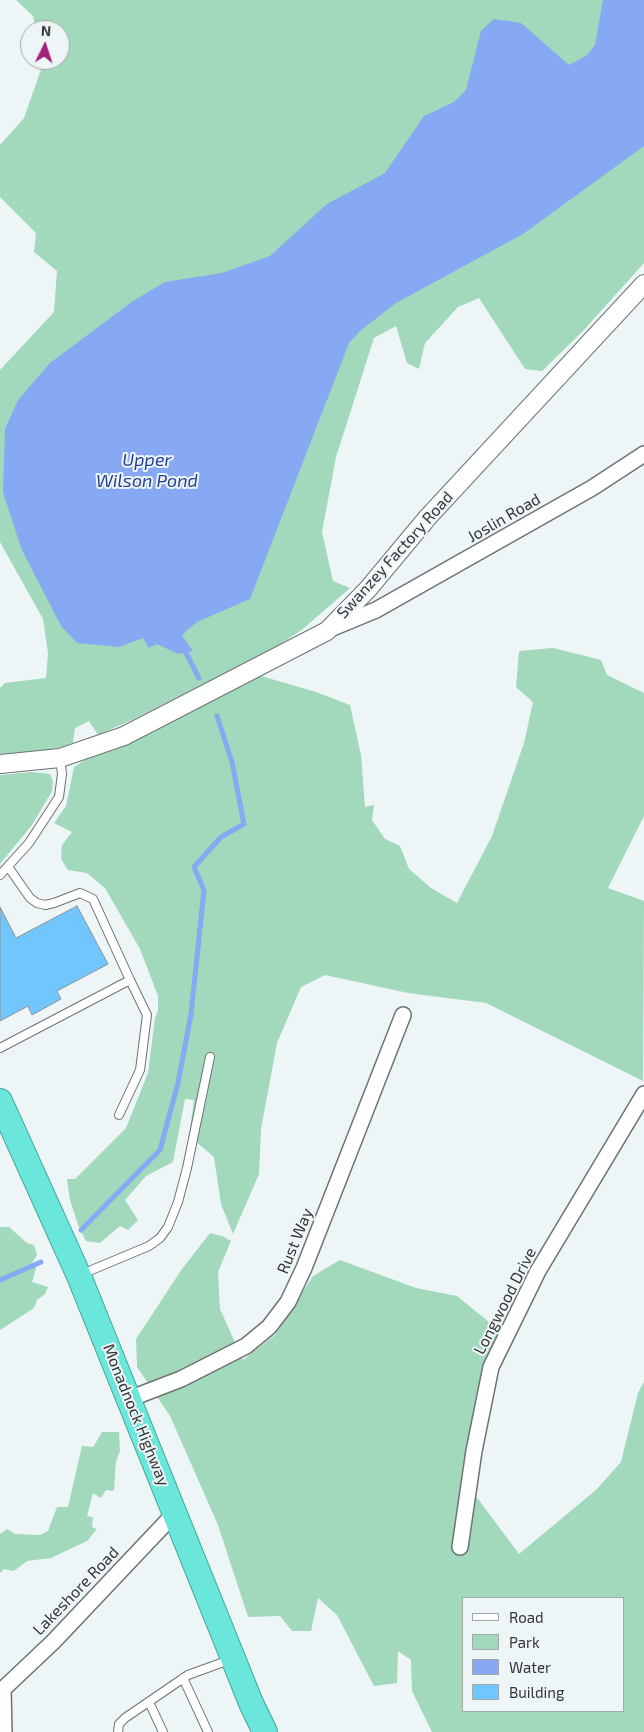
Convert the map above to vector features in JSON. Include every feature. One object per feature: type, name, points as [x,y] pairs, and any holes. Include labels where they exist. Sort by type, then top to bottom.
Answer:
[{"type":"highway","name":"Monadnock Highway","points":[[0,1101],[78,1276],[265,1732]]},
{"type":"street","name":"Swanzey Factory Road","points":[[0,764],[60,758],[124,736],[327,631],[368,589],[428,517],[644,284]]},
{"type":"street","name":"Joslin Road","points":[[327,631],[379,609],[592,488],[644,454]]},
{"type":"street","points":[[368,589],[379,609]]},
{"type":"street","name":"Rust Way","points":[[129,1399],[181,1379],[246,1346],[269,1327],[288,1302],[304,1268],[402,1015]]},
{"type":"street","name":"Longwood Drive","points":[[460,1547],[474,1451],[491,1367],[538,1271],[644,1094]]},
{"type":"street","name":"Lakeshore Road","points":[[2,1690],[53,1642],[176,1513]]},
{"type":"street","points":[[2,1690],[4,1732]]},
{"type":"lane","points":[[0,876],[29,843],[58,797],[62,774],[60,758]]},
{"type":"lane","points":[[9,868],[30,898],[37,903],[45,905],[54,904],[80,893],[92,898],[146,1015],[140,1070],[119,1115]]},
{"type":"lane","points":[[0,1048],[130,980]]},
{"type":"lane","points":[[78,1276],[149,1246],[160,1238],[168,1226],[178,1202],[187,1168],[210,1057]]},
{"type":"lane","points":[[118,1732],[119,1724],[125,1718],[193,1672],[234,1658]]},
{"type":"lane","points":[[184,1678],[208,1732]]},
{"type":"lane","points":[[149,1702],[162,1732]]},
{"type":"green space","points":[[16,0],[644,0],[644,263],[583,331],[542,371],[525,369],[479,298],[458,307],[425,343],[419,369],[407,363],[396,326],[374,338],[336,457],[322,532],[333,581],[350,588],[303,629],[276,647],[132,720],[98,735],[89,721],[75,728],[73,743],[51,750],[0,756],[0,688],[5,683],[46,678],[48,653],[43,619],[0,542],[0,370],[54,312],[57,271],[34,252],[36,233],[0,197],[0,145],[24,118],[41,70],[70,70],[70,20],[34,20],[33,16]]},
{"type":"green space","points":[[553,648],[601,660],[607,675],[644,693],[644,816],[608,888],[644,901],[643,1081],[486,1003],[408,993],[325,975],[301,987],[277,1043],[261,1129],[259,1174],[233,1234],[221,1204],[214,1157],[189,1136],[194,1100],[185,1099],[173,1162],[146,1176],[125,1200],[138,1220],[128,1230],[120,1226],[100,1243],[86,1241],[78,1225],[70,1200],[67,1179],[75,1179],[126,1128],[148,1073],[155,1018],[158,1010],[158,996],[140,949],[105,888],[87,873],[68,870],[61,859],[62,845],[72,832],[54,823],[66,806],[74,767],[85,760],[114,750],[261,676],[316,692],[350,705],[361,755],[365,807],[374,805],[372,820],[385,839],[400,846],[409,869],[431,888],[457,903],[492,836],[524,743],[533,702],[516,687],[519,651]]},
{"type":"green space","points":[[32,772],[50,774],[53,781],[52,791],[32,825],[0,864],[0,775]]},
{"type":"green space","points":[[0,1227],[9,1227],[27,1243],[34,1245],[37,1255],[32,1263],[36,1268],[32,1282],[48,1287],[45,1294],[37,1300],[34,1308],[0,1330]]},
{"type":"green space","points":[[210,1233],[231,1241],[218,1272],[220,1309],[243,1360],[275,1335],[313,1276],[340,1260],[416,1288],[457,1296],[500,1331],[483,1364],[461,1476],[519,1554],[596,1490],[621,1462],[638,1393],[644,1382],[644,1732],[432,1732],[412,1691],[411,1660],[398,1651],[397,1683],[374,1686],[337,1615],[318,1598],[311,1631],[292,1631],[280,1616],[248,1617],[218,1525],[170,1416],[137,1367],[136,1339],[182,1269]]},
{"type":"green space","points":[[102,1432],[119,1432],[120,1451],[116,1461],[114,1491],[106,1490],[101,1498],[93,1493],[87,1516],[93,1517],[92,1527],[97,1529],[87,1541],[51,1558],[27,1561],[14,1571],[4,1569],[0,1573],[0,1534],[7,1529],[15,1534],[40,1535],[48,1531],[57,1507],[68,1507],[82,1446],[93,1447]]},
{"type":"water","name":"Upper Wilson Pond","points":[[603,0],[644,0],[644,146],[523,234],[396,303],[360,331],[349,343],[250,599],[197,622],[186,631],[182,636],[193,651],[178,654],[157,644],[149,648],[143,638],[119,647],[77,643],[61,626],[21,548],[3,492],[5,429],[18,400],[50,363],[133,301],[165,282],[222,273],[270,256],[327,204],[385,173],[424,116],[454,102],[466,90],[481,31],[494,19],[521,23],[569,65],[586,56],[595,45]]},
{"type":"building","points":[[77,906],[108,964],[57,991],[61,999],[32,1015],[28,1006],[0,1021],[0,907],[16,938]]},
{"type":"waterway","points":[[185,651],[199,678]]},
{"type":"waterway","points":[[81,1230],[160,1150],[178,1083],[191,1014],[204,890],[194,867],[221,837],[244,824],[232,762],[217,716]]},
{"type":"waterway","points":[[0,1280],[41,1262]]}]
